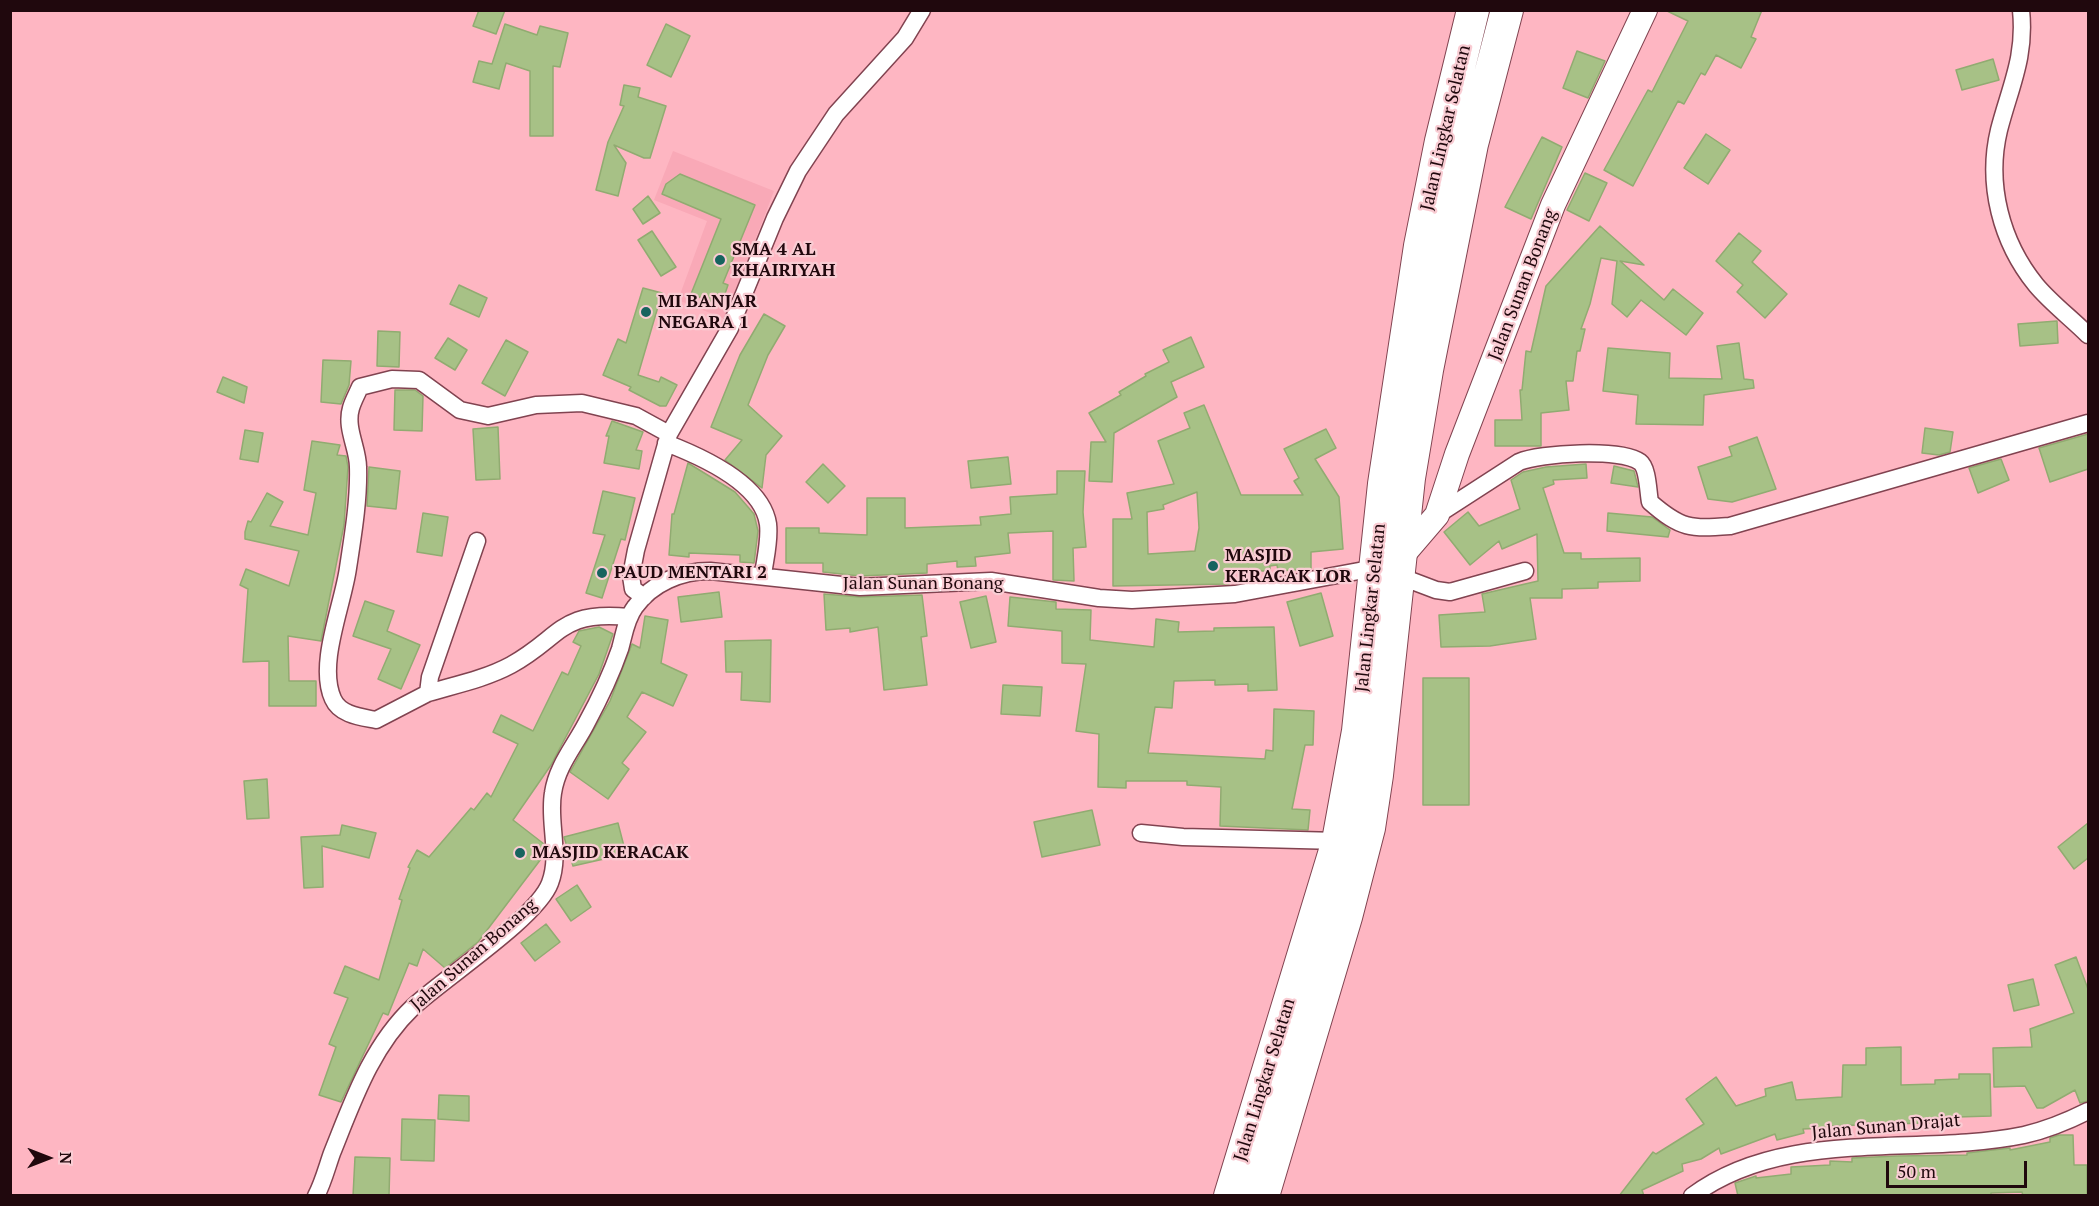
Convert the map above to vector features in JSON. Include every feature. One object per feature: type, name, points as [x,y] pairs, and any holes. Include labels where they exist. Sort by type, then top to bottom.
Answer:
[{"type":"highway","name":"Jalan Lingkar Selatan","points":[[1263,1196],[1352,896],[1369,828],[1392,567],[1384,484],[1420,246],[1441,141],[1473,10]]},
{"type":"highway","name":"Jalan Lingkar Selatan","points":[[1230,1196],[1338,841],[1392,567],[1449,249],[1472,144],[1507,10]]},
{"type":"highway","points":[[1257,1107],[1287,1118]]},
{"type":"street","points":[[644,597],[633,589],[631,576],[642,526],[668,438],[730,328],[775,218],[798,171],[837,114],[905,38],[921,10]]},
{"type":"street","name":"Jalan Sunan Bonang","points":[[316,1196],[368,1068],[387,1037],[412,1008],[494,942],[532,907],[548,887],[554,867],[552,805],[555,783],[565,759],[599,700],[620,650],[629,616],[644,597],[664,582],[692,571],[763,575],[860,587],[991,581],[1099,598],[1132,600],[1235,594],[1392,567],[1437,515],[1457,454],[1553,205],[1645,10]]},
{"type":"street","points":[[2021,10],[2024,36],[1996,150],[1997,198],[2012,251],[2037,286],[2088,335]]},
{"type":"street","points":[[629,616],[604,615],[578,618],[510,665],[475,680],[428,693],[376,720],[348,714],[333,701],[328,681],[328,663],[348,570],[358,466],[350,429],[350,409],[360,387],[392,379],[419,380],[460,410],[488,416],[536,405],[582,403],[636,416],[729,475],[758,502],[768,523],[763,575]]},
{"type":"street","points":[[1437,515],[1519,462],[1532,457],[1604,455],[1629,457],[1641,462],[1644,467],[1650,502],[1680,525],[1704,528],[1730,526],[2088,423]]},
{"type":"street","points":[[428,693],[430,677],[477,541]]},
{"type":"street","points":[[1392,567],[1436,590],[1450,592],[1525,571]]},
{"type":"street","points":[[1141,832],[1183,837],[1338,841]]},
{"type":"street","name":"Jalan Sunan Drajat","points":[[1692,1196],[1732,1170],[1755,1164],[1829,1149],[2024,1135],[2070,1120],[2088,1111]]},
{"type":"shaded area","name":"SMA 4 AL KHAIRIYAH","points":[[673,151],[774,191],[725,319],[678,300],[707,221],[654,200]]},
{"type":"building","points":[[479,10],[505,10],[496,34],[473,26]]},
{"type":"building","points":[[1665,10],[1762,10],[1751,37],[1756,39],[1741,68],[1716,55],[1705,75],[1701,73],[1684,104],[1678,101],[1633,186],[1604,170],[1648,90],[1652,92],[1688,21]]},
{"type":"building","points":[[505,24],[537,35],[540,26],[568,33],[560,67],[553,66],[553,136],[530,136],[530,71],[506,63],[499,89],[473,82],[479,61],[492,64]]},
{"type":"building","points":[[666,24],[690,36],[671,77],[647,65]]},
{"type":"building","points":[[1577,51],[1605,61],[1588,98],[1563,88]]},
{"type":"building","points":[[1993,59],[1999,80],[1962,90],[1956,70]]},
{"type":"building","points":[[624,85],[640,88],[638,97],[666,106],[650,158],[644,158],[614,145],[626,163],[618,196],[596,190],[608,142],[624,106],[620,105]]},
{"type":"building","points":[[1706,134],[1730,150],[1708,184],[1684,168]]},
{"type":"building","points":[[1542,137],[1562,147],[1531,219],[1505,207]]},
{"type":"building","points":[[1585,173],[1607,183],[1589,221],[1567,210]]},
{"type":"building","points":[[680,174],[755,205],[723,283],[728,285],[721,305],[691,294],[721,219],[662,194],[666,184]]},
{"type":"building","points":[[648,196],[660,213],[643,224],[633,209]]},
{"type":"building","points":[[1600,226],[1644,265],[1620,261],[1664,300],[1673,289],[1703,313],[1686,335],[1641,300],[1627,317],[1612,304],[1617,261],[1601,258],[1590,304],[1581,329],[1585,329],[1580,351],[1577,351],[1573,381],[1566,381],[1569,410],[1541,413],[1541,446],[1495,446],[1495,420],[1522,420],[1520,390],[1522,390],[1526,351],[1531,352],[1546,286]]},
{"type":"building","points":[[652,231],[676,267],[661,276],[638,240]]},
{"type":"building","points":[[1739,233],[1761,251],[1752,262],[1787,294],[1765,318],[1737,292],[1743,285],[1716,261]]},
{"type":"building","points":[[459,285],[487,298],[479,317],[450,304]]},
{"type":"building","points":[[643,288],[662,293],[638,375],[659,382],[661,377],[677,385],[666,406],[660,406],[629,390],[631,387],[603,375],[618,339],[626,343]]},
{"type":"building","points":[[764,314],[785,326],[768,355],[748,405],[782,436],[766,455],[762,488],[725,460],[742,440],[711,427],[740,355]]},
{"type":"building","points":[[2057,321],[2058,343],[2020,346],[2018,324]]},
{"type":"building","points":[[378,331],[400,332],[399,367],[377,366]]},
{"type":"building","points":[[1191,337],[1204,367],[1171,382],[1177,397],[1114,433],[1112,482],[1089,481],[1091,442],[1106,442],[1089,413],[1121,395],[1119,392],[1146,376],[1145,374],[1169,362],[1163,350]]},
{"type":"building","points":[[448,338],[467,350],[455,370],[435,358]]},
{"type":"building","points":[[506,340],[528,352],[505,396],[482,383]]},
{"type":"building","points":[[1739,343],[1744,379],[1753,380],[1754,388],[1704,395],[1703,425],[1636,424],[1638,395],[1603,391],[1608,348],[1670,353],[1669,378],[1722,379],[1717,346]]},
{"type":"building","points":[[323,360],[351,361],[349,385],[341,404],[321,402]]},
{"type":"building","points":[[223,377],[247,387],[244,403],[217,392]]},
{"type":"building","points":[[395,390],[415,390],[423,396],[422,431],[394,430]]},
{"type":"building","points":[[1204,405],[1241,495],[1303,495],[1294,481],[1299,478],[1284,449],[1326,429],[1336,448],[1315,459],[1339,497],[1343,549],[1311,552],[1311,569],[1278,571],[1277,565],[1270,566],[1270,571],[1232,571],[1229,584],[1113,586],[1113,519],[1132,519],[1127,493],[1174,484],[1158,441],[1190,428],[1184,413]],"holes":[[[1197,492],[1199,528],[1195,551],[1148,554],[1147,512],[1164,509],[1163,505]]]},
{"type":"building","points":[[612,421],[643,432],[636,450],[642,451],[639,469],[604,463],[609,436],[606,436]]},
{"type":"building","points":[[498,427],[500,479],[476,480],[473,429]]},
{"type":"building","points":[[1925,428],[1953,432],[1950,452],[1939,455],[1922,453]]},
{"type":"building","points":[[245,430],[263,433],[258,462],[240,459]]},
{"type":"building","points":[[2088,434],[2088,469],[2050,482],[2039,448]]},
{"type":"building","points":[[1757,437],[1776,489],[1732,502],[1708,499],[1698,467],[1732,456],[1729,447]]},
{"type":"building","points":[[312,441],[340,445],[337,455],[346,456],[348,467],[344,525],[321,641],[288,636],[289,681],[316,681],[316,706],[269,706],[269,661],[243,662],[248,589],[240,585],[246,569],[289,586],[299,551],[245,539],[245,532],[248,521],[251,522],[267,493],[283,502],[270,526],[308,535],[316,493],[304,490]]},
{"type":"building","points":[[1008,457],[1011,484],[971,488],[968,461]]},
{"type":"building","points":[[2001,459],[2009,480],[1978,493],[1969,468]]},
{"type":"building","points":[[688,463],[735,492],[754,514],[758,531],[754,563],[740,562],[740,555],[689,553],[689,557],[669,555],[672,514],[674,514]]},
{"type":"building","points":[[823,464],[845,486],[828,503],[806,482]]},
{"type":"building","points":[[1586,464],[1587,478],[1553,480],[1554,484],[1543,488],[1564,553],[1581,553],[1581,559],[1640,558],[1640,581],[1598,582],[1598,588],[1562,589],[1562,598],[1530,598],[1536,639],[1490,646],[1441,647],[1439,615],[1485,612],[1482,594],[1538,581],[1537,534],[1502,549],[1499,541],[1470,565],[1444,532],[1468,512],[1479,526],[1520,509],[1511,480],[1523,472],[1546,467]]},
{"type":"building","points":[[1614,466],[1634,471],[1638,487],[1611,483]]},
{"type":"building","points":[[369,467],[400,471],[396,509],[367,506]]},
{"type":"building","points":[[1057,471],[1085,471],[1083,512],[1086,547],[1073,548],[1074,581],[1053,580],[1053,531],[1008,533],[1010,553],[975,557],[976,566],[957,567],[957,561],[927,564],[927,573],[860,576],[823,572],[823,563],[786,563],[786,528],[819,528],[819,533],[867,535],[867,498],[905,498],[905,528],[981,525],[980,517],[1011,514],[1010,497],[1057,494]]},
{"type":"building","points":[[603,491],[635,498],[625,540],[621,539],[602,598],[586,593],[605,535],[593,533]]},
{"type":"building","points":[[423,513],[448,517],[442,556],[417,552]]},
{"type":"building","points":[[1608,513],[1652,517],[1670,530],[1668,537],[1607,531]]},
{"type":"building","points":[[719,592],[722,617],[681,622],[678,597]]},
{"type":"building","points":[[1321,593],[1333,636],[1300,646],[1287,602]]},
{"type":"building","points":[[824,594],[860,597],[922,595],[927,636],[921,637],[927,685],[884,690],[878,627],[850,632],[850,628],[826,630]]},
{"type":"building","points":[[986,596],[996,642],[971,648],[960,602]]},
{"type":"building","points":[[1010,597],[1056,602],[1056,609],[1091,610],[1090,640],[1154,647],[1156,619],[1179,622],[1178,632],[1214,631],[1214,628],[1274,627],[1277,690],[1248,691],[1248,684],[1215,685],[1215,680],[1174,681],[1172,708],[1155,707],[1148,753],[1265,759],[1266,750],[1273,751],[1274,709],[1314,711],[1313,745],[1305,745],[1292,809],[1310,810],[1308,830],[1220,826],[1221,787],[1187,785],[1187,781],[1126,781],[1126,788],[1098,787],[1099,734],[1076,731],[1086,664],[1062,663],[1062,631],[1008,626]]},
{"type":"building","points":[[365,601],[394,611],[387,631],[420,645],[401,689],[378,679],[391,649],[353,636]]},
{"type":"building","points":[[645,616],[668,620],[661,663],[687,675],[673,706],[642,692],[627,717],[646,732],[622,763],[629,769],[608,799],[570,772],[610,701],[632,644],[640,648]]},
{"type":"building","points":[[599,627],[613,634],[599,674],[551,765],[513,820],[544,844],[544,855],[478,942],[445,968],[423,949],[417,966],[409,963],[388,1015],[383,1013],[341,1102],[319,1095],[336,1047],[329,1044],[348,998],[334,993],[345,966],[379,980],[402,900],[399,899],[410,868],[408,867],[417,850],[429,857],[471,808],[474,810],[487,793],[491,797],[518,744],[493,732],[501,715],[533,731],[562,672],[568,675],[581,646],[573,642],[579,631]]},
{"type":"building","points":[[771,640],[770,702],[741,700],[742,672],[726,672],[725,641]]},
{"type":"building","points":[[1423,678],[1469,678],[1469,805],[1423,805]]},
{"type":"building","points":[[1003,685],[1042,687],[1040,716],[1001,714]]},
{"type":"building","points":[[267,779],[269,818],[247,819],[244,781]]},
{"type":"building","points":[[1092,810],[1100,845],[1042,857],[1034,822]]},
{"type":"building","points":[[618,823],[626,854],[573,866],[564,837]]},
{"type":"building","points":[[2088,823],[2088,858],[2074,869],[2058,847]]},
{"type":"building","points":[[342,825],[376,833],[369,858],[322,846],[323,887],[304,888],[301,837],[340,835]]},
{"type":"building","points":[[577,885],[591,907],[571,921],[556,899]]},
{"type":"building","points":[[546,924],[560,942],[535,961],[521,943]]},
{"type":"building","points":[[2076,957],[2088,989],[2088,1101],[2080,1103],[2075,1090],[2043,1108],[2037,1108],[2025,1086],[1994,1087],[1993,1048],[2032,1047],[2030,1029],[2074,1013],[2055,965]]},
{"type":"building","points":[[2033,979],[2039,1005],[2014,1011],[2008,985]]},
{"type":"building","points":[[1901,1047],[1901,1085],[1935,1084],[1935,1080],[1959,1079],[1959,1074],[1990,1074],[1991,1116],[1957,1117],[1957,1122],[1826,1126],[1826,1128],[1803,1129],[1804,1133],[1777,1140],[1775,1134],[1721,1154],[1719,1148],[1701,1159],[1682,1164],[1683,1171],[1642,1190],[1644,1196],[1619,1196],[1653,1152],[1656,1154],[1704,1124],[1686,1099],[1716,1077],[1736,1106],[1766,1096],[1765,1089],[1792,1082],[1796,1100],[1842,1097],[1843,1065],[1866,1065],[1866,1048]]},
{"type":"building","points":[[439,1095],[469,1096],[469,1121],[438,1119]]},
{"type":"building","points":[[402,1119],[435,1120],[434,1161],[401,1160]]},
{"type":"building","points":[[2059,1135],[2073,1135],[2074,1165],[2087,1165],[2087,1196],[2023,1196],[2022,1192],[1991,1193],[1991,1196],[1738,1196],[1735,1183],[1756,1176],[1756,1178],[1791,1174],[1791,1167],[1830,1165],[1830,1161],[1852,1162],[1852,1158],[1897,1156],[1967,1155],[1967,1153],[2010,1148],[2010,1150],[2050,1142],[2050,1138]]},
{"type":"building","points":[[355,1157],[390,1158],[389,1196],[353,1196]]},
{"type":"place","name":"SMA 4 AL KHAIRIYAH","points":[[720,260]]},
{"type":"place","name":"MI BANJAR NEGARA 1","points":[[646,312]]},
{"type":"place","name":"MASJID KERACAK LOR","points":[[1213,566]]},
{"type":"place","name":"PAUD MENTARI 2","points":[[602,573]]},
{"type":"place","name":"MASJID KERACAK","points":[[520,853]]}]
